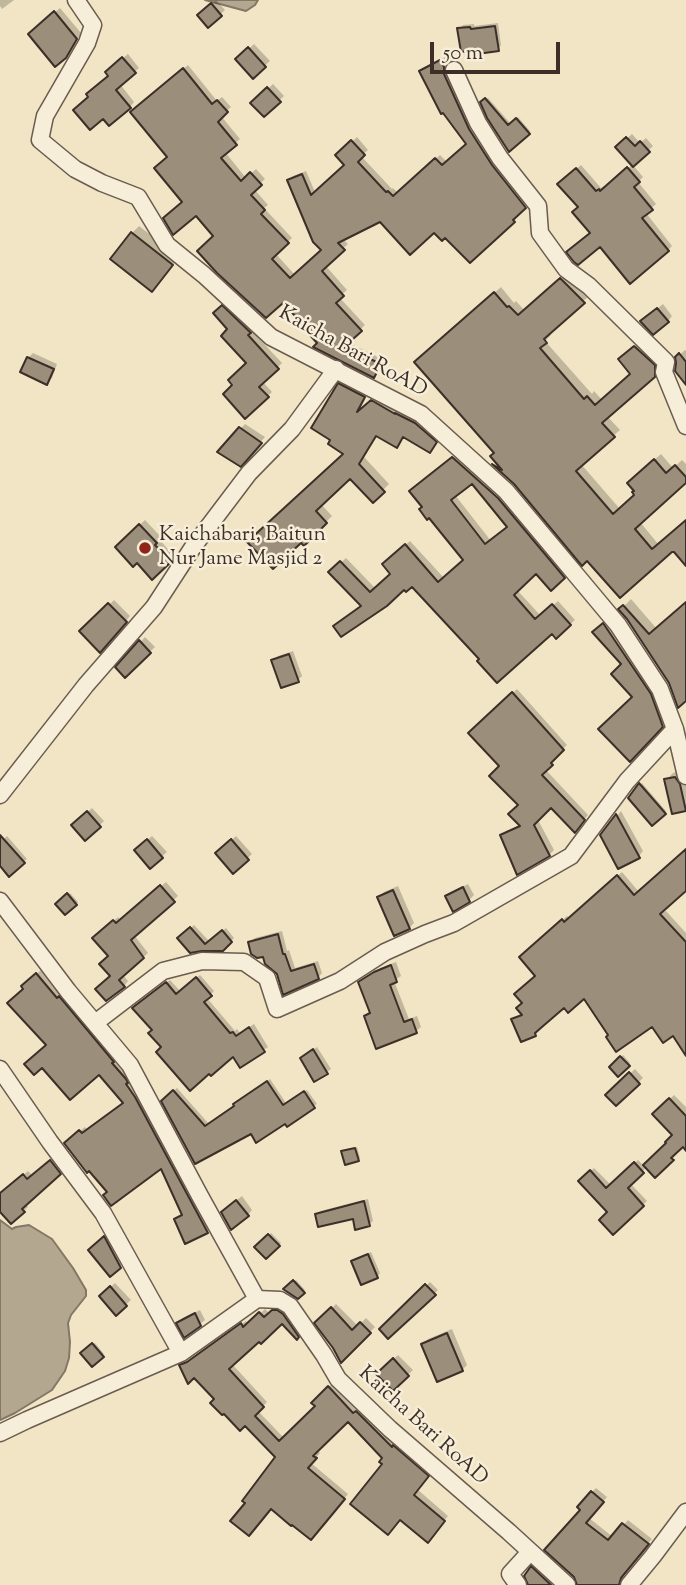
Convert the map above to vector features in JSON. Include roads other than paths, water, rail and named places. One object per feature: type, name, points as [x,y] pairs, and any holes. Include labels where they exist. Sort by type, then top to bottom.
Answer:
[{"type":"street","name":"Kaicha Bari RoAD","points":[[76,0],[93,25],[88,43],[45,116],[40,140],[75,169],[138,197],[167,245],[271,337],[421,414],[506,491],[618,625],[660,689],[676,729],[686,776]]},
{"type":"street","points":[[454,70],[478,123],[500,158],[538,206],[540,233],[566,269],[589,286],[666,362],[664,372],[686,426]]},
{"type":"street","points":[[0,795],[86,685],[154,607],[192,547],[249,473],[292,429],[336,369]]},
{"type":"street","points":[[95,1023],[163,971],[202,961],[244,962],[267,978],[277,1009],[340,981],[385,953],[454,923],[571,856],[627,781],[676,729]]},
{"type":"street","points":[[0,901],[130,1065],[257,1298],[181,1353],[0,1433]]},
{"type":"street","points":[[0,1069],[103,1213],[181,1353]]},
{"type":"street","name":"Kaicha Bari RoAD","points":[[257,1298],[280,1300],[290,1306],[338,1379],[390,1429],[567,1585]]},
{"type":"street","points":[[629,1585],[686,1512]]},
{"type":"street","points":[[518,1585],[510,1574],[530,1552]]},
{"type":"place","name":"Kaichabari, Baitun Nur Jame Masjid 2","points":[[145,548]]}]
